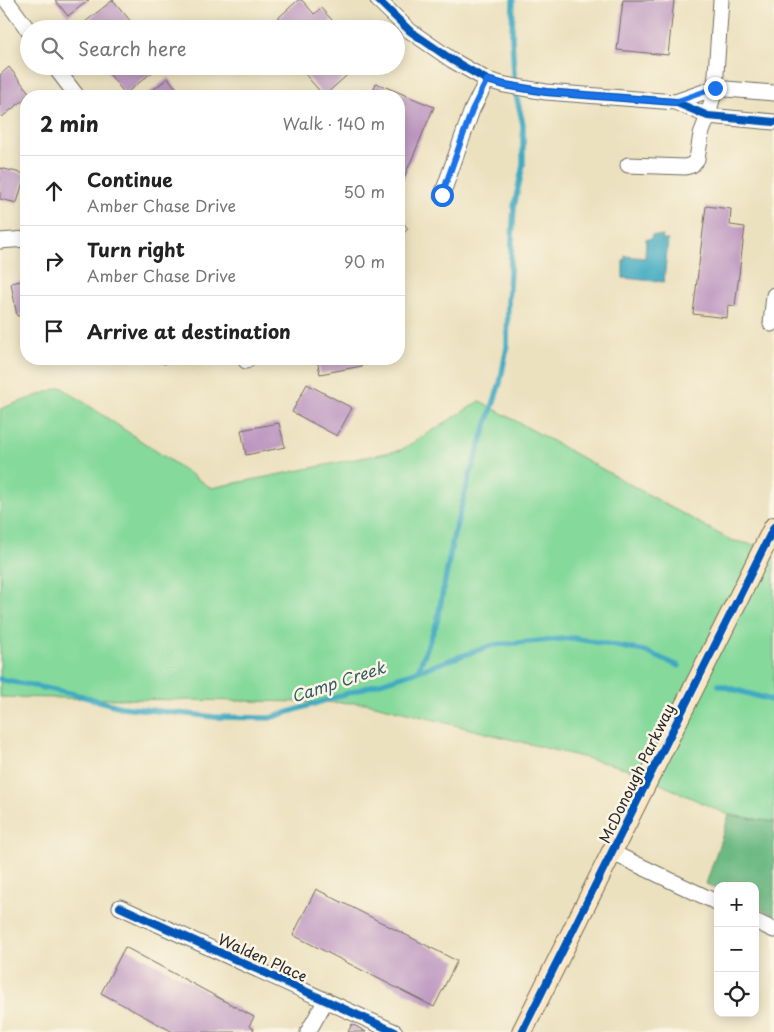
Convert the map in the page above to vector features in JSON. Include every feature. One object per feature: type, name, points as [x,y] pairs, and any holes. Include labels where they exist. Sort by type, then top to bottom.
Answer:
[{"type":"street","points":[[6,0],[20,20]]},
{"type":"street","points":[[378,0],[399,20]]},
{"type":"street","points":[[628,166],[685,167],[692,165],[699,154],[701,134],[715,88],[721,0]]},
{"type":"street","points":[[405,26],[452,60],[487,80],[505,85],[546,92],[675,102],[708,116],[774,122]]},
{"type":"street","points":[[61,75],[72,90]]},
{"type":"street","points":[[442,195],[472,110],[487,80]]},
{"type":"street","points":[[675,102],[715,88],[774,93]]},
{"type":"street","points":[[0,241],[20,239]]},
{"type":"street","points":[[771,324],[774,295]]},
{"type":"street","name":"McDonough Parkway","points":[[522,1032],[774,527]]},
{"type":"street","points":[[612,853],[714,901]]},
{"type":"street","name":"Walden Place","points":[[120,907],[395,1032]]},
{"type":"street","points":[[759,923],[774,930]]},
{"type":"street","points":[[308,1032],[326,1000]]},
{"type":"green space","points":[[61,387],[211,488],[401,450],[480,401],[730,540],[774,549],[774,822],[729,815],[625,768],[367,703],[0,697],[0,409]]},
{"type":"green space","points":[[729,815],[774,822],[774,915],[759,909],[759,882],[714,882],[714,887],[706,884]]},
{"type":"water","points":[[652,235],[663,236],[662,240],[668,240],[664,282],[623,278],[623,261],[625,261],[625,256],[645,258],[646,239],[651,239]]},
{"type":"building","points":[[55,0],[89,0],[68,16]]},
{"type":"building","points":[[113,0],[130,20],[87,20]]},
{"type":"building","points":[[298,0],[302,0],[314,14],[321,8],[332,20],[276,20]]},
{"type":"building","points":[[623,0],[674,0],[668,55],[617,50]]},
{"type":"building","points":[[9,67],[27,90],[20,90],[20,103],[2,117],[0,114],[0,75]]},
{"type":"building","points":[[110,75],[149,75],[130,90],[122,90]]},
{"type":"building","points":[[306,75],[347,75],[331,90],[319,90]]},
{"type":"building","points":[[168,78],[178,90],[153,90]]},
{"type":"building","points":[[376,83],[393,90],[373,90]]},
{"type":"building","points":[[405,95],[434,107],[405,175]]},
{"type":"building","points":[[0,168],[20,173],[20,192],[17,203],[0,199]]},
{"type":"building","points":[[706,206],[731,209],[730,225],[745,227],[735,306],[728,305],[727,318],[693,314]]},
{"type":"building","points":[[20,281],[20,316],[17,316],[11,283]]},
{"type":"building","points":[[318,365],[362,365],[362,366],[320,374]]},
{"type":"building","points":[[307,384],[352,408],[337,436],[292,412]]},
{"type":"building","points":[[279,423],[285,447],[246,455],[241,430]]},
{"type":"building","points":[[316,889],[457,961],[434,1007],[293,935]]},
{"type":"building","points":[[125,947],[254,1017],[249,1026],[254,1029],[252,1032],[173,1032],[101,993]]},
{"type":"building","points":[[352,1024],[366,1032],[348,1032]]},
{"type":"waterway","points":[[418,671],[437,622],[454,534],[470,475],[500,383],[507,347],[514,207],[523,165],[523,124],[515,90],[512,38],[513,0]]},
{"type":"waterway","name":"Camp Creek","points":[[0,679],[74,694],[121,707],[215,717],[270,718],[493,645],[573,638],[644,651],[679,666]]},
{"type":"waterway","name":"Camp Creek","points":[[719,685],[774,701]]},
{"type":"cycle path","points":[[378,0],[399,20]]},
{"type":"cycle path","points":[[405,26],[452,60],[487,80],[505,85],[546,92],[675,102],[708,116],[774,122]]},
{"type":"cycle path","points":[[522,1032],[774,527]]},
{"type":"cycle path","points":[[120,907],[395,1032]]},
{"type":"route","points":[[442,195],[472,110],[487,80],[546,92],[675,102],[715,88]]}]
